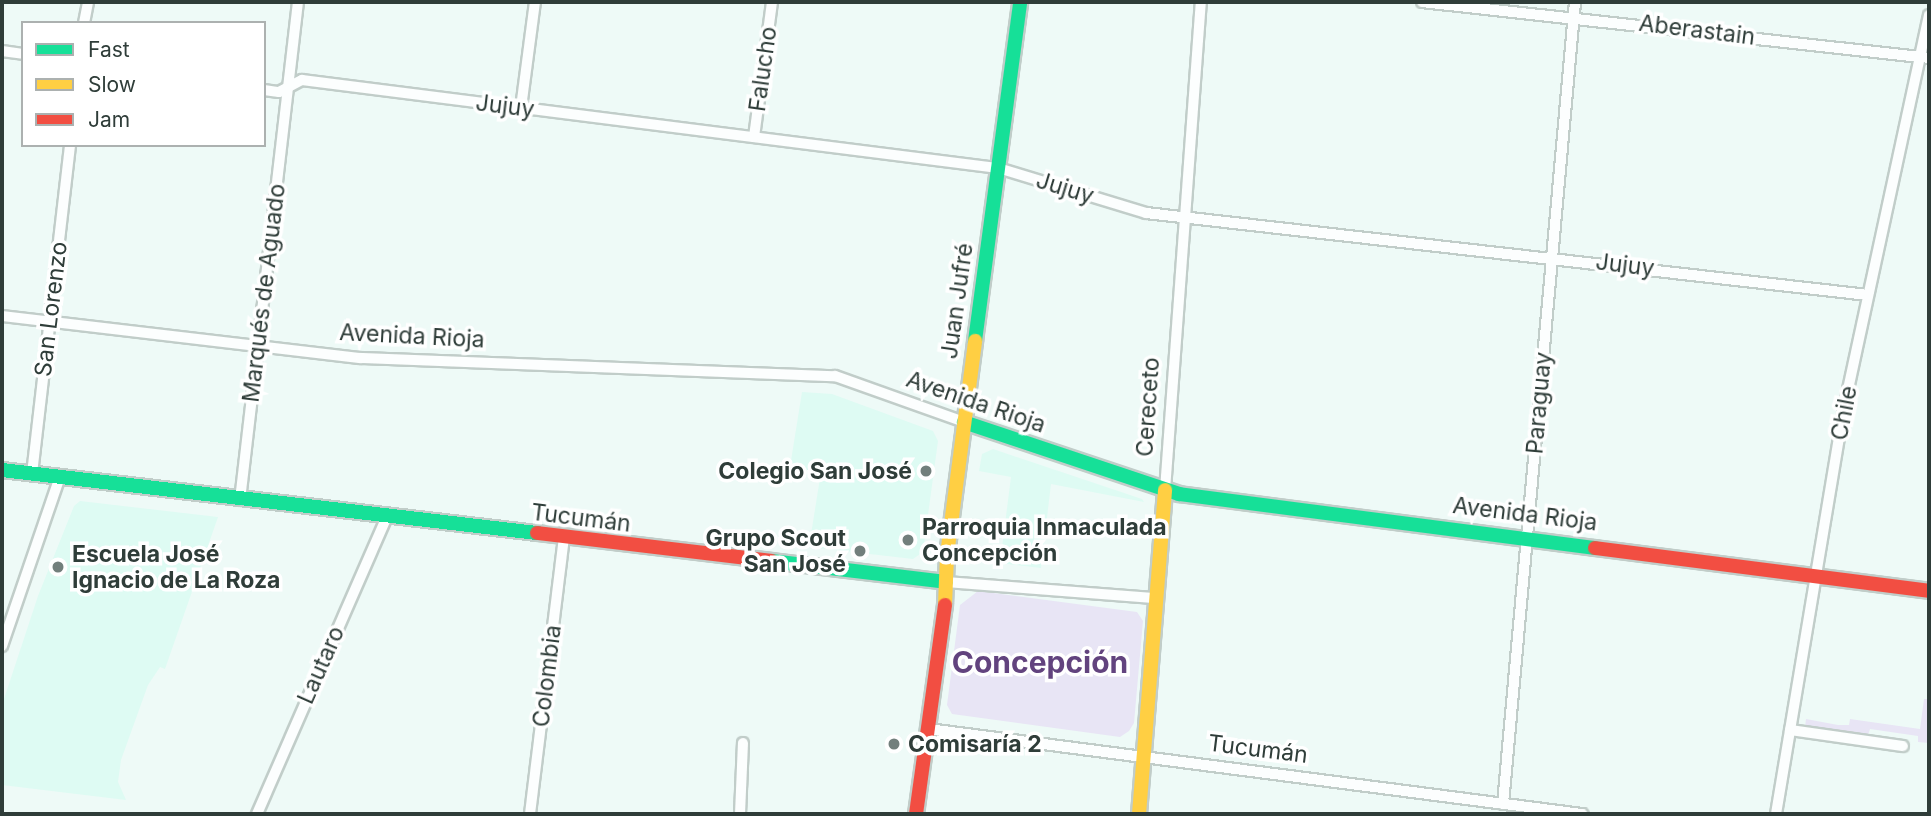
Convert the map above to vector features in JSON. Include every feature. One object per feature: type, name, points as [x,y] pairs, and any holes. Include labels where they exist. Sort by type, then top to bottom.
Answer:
[{"type":"main road","name":"Juan Jufré","points":[[916,814],[964,422],[1020,2]]},
{"type":"main road","name":"Avenida Rioja","points":[[964,422],[1165,489],[1929,591]]},
{"type":"main road","name":"Tucumán","points":[[2,470],[946,582]]},
{"type":"main road","name":"Cereceto","points":[[1139,814],[1165,489]]},
{"type":"street","points":[[85,21],[88,2]]},
{"type":"street","name":"Marqués de Aguado","points":[[240,500],[298,2]]},
{"type":"street","points":[[521,108],[535,2]]},
{"type":"street","name":"Falucho","points":[[754,137],[772,2]]},
{"type":"street","name":"Cereceto","points":[[1165,489],[1183,217],[1201,2]]},
{"type":"street","name":"Aberastain","points":[[1422,2],[1574,16],[1925,57]]},
{"type":"street","name":"Paraguay","points":[[1503,804],[1575,2]]},
{"type":"street","name":"Chile","points":[[1776,814],[1815,576],[1868,295],[1925,57],[1929,15]]},
{"type":"street","points":[[2,51],[21,54]]},
{"type":"street","name":"Jujuy","points":[[266,90],[279,92],[302,80],[998,168],[1146,213],[1552,256],[1868,295]]},
{"type":"street","name":"San Lorenzo","points":[[32,474],[70,147]]},
{"type":"street","name":"Avenida Rioja","points":[[2,316],[361,358],[835,376],[964,422]]},
{"type":"street","points":[[2,646],[60,477]]},
{"type":"street","name":"Lautaro","points":[[257,814],[387,517]]},
{"type":"street","name":"Colombia","points":[[530,814],[564,538]]},
{"type":"street","name":"Tucumán","points":[[946,582],[1156,598]]},
{"type":"street","name":"Tucumán","points":[[928,729],[1582,814]]},
{"type":"street","points":[[1790,730],[1903,746]]},
{"type":"street","points":[[740,814],[743,743]]},
{"type":"shaded area","points":[[802,392],[832,394],[933,431],[938,441],[923,552],[913,559],[809,547],[820,478],[789,473]]},
{"type":"shaded area","points":[[993,449],[1142,499],[1144,502],[1051,484],[1041,568],[1000,563],[1011,477],[979,471],[982,454]]},
{"type":"shaded area","points":[[80,501],[218,517],[165,669],[160,667],[148,685],[121,760],[118,782],[126,800],[2,785],[2,705],[38,596],[74,506]]},
{"type":"shaded area","points":[[978,591],[1137,612],[1143,621],[1134,723],[1129,731],[1120,737],[952,714],[947,705],[960,605]]},
{"type":"shaded area","points":[[1924,699],[1929,699],[1929,743],[1918,742],[1918,736],[1870,729],[1868,735],[1805,727],[1806,719],[1849,725],[1850,719],[1920,729]]},
{"type":"traffic: fast","points":[[975,341],[1020,2]]},
{"type":"traffic: fast","points":[[964,422],[1179,494],[1595,548]]},
{"type":"traffic: fast","points":[[2,470],[537,533]]},
{"type":"traffic: fast","points":[[771,561],[946,582]]},
{"type":"traffic: slow","points":[[945,605],[947,555],[975,341]]},
{"type":"traffic: slow","points":[[1139,814],[1165,490]]},
{"type":"traffic: jam","points":[[537,533],[771,561]]},
{"type":"traffic: jam","points":[[1595,548],[1929,591]]},
{"type":"traffic: jam","points":[[916,814],[945,605]]},
{"type":"place","name":"Colegio San José","points":[[926,471]]},
{"type":"place","name":"Parroquia Inmaculada Concepción","points":[[908,540]]},
{"type":"place","name":"Grupo Scout San José","points":[[860,551]]},
{"type":"place","name":"Escuela José Ignacio de La Roza","points":[[58,567]]},
{"type":"place","name":"Comisaría 2","points":[[894,744]]},
{"type":"district","name":"Concepción","points":[[1040,662]]}]
